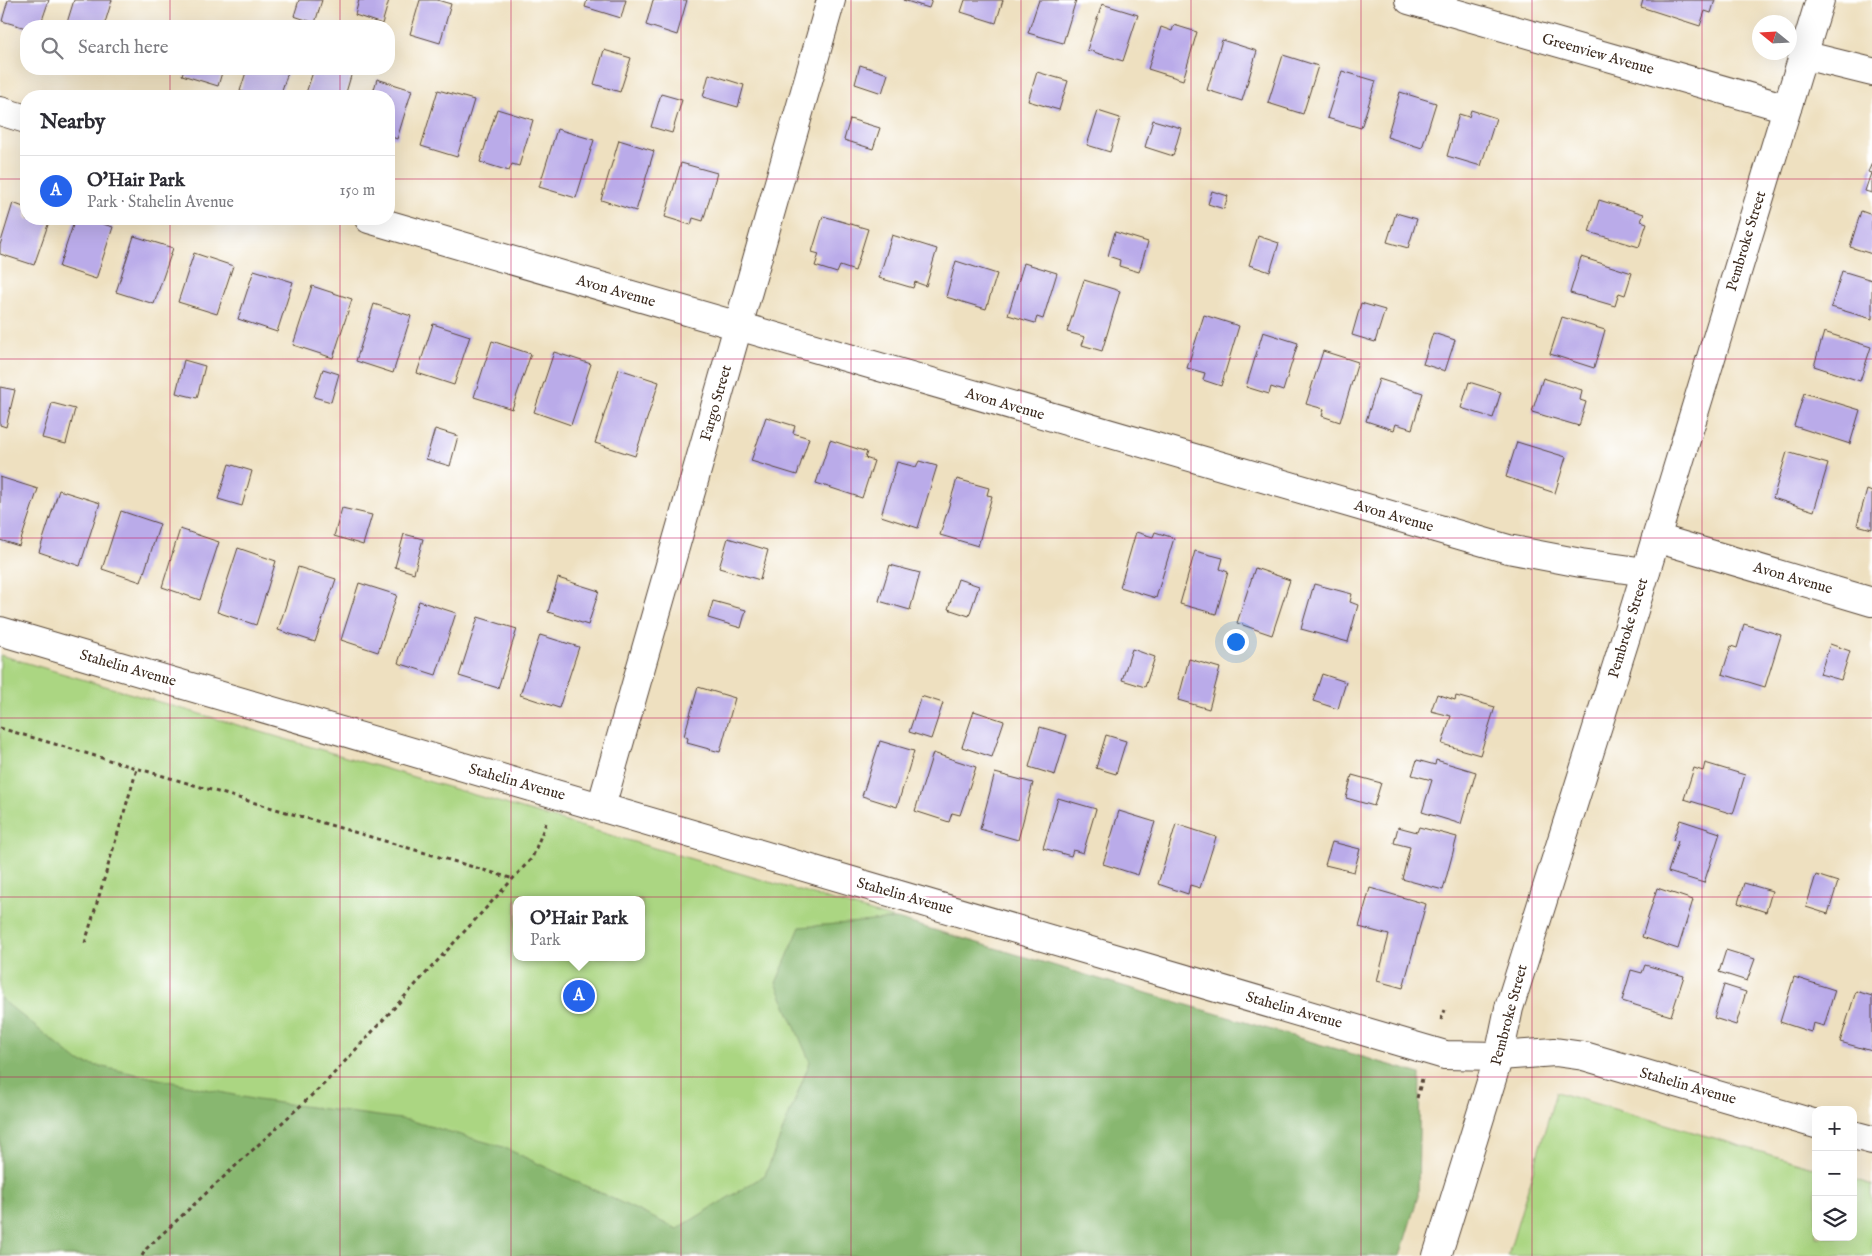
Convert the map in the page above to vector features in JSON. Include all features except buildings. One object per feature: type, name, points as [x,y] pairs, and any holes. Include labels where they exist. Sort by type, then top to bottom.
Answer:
[{"type":"street","name":"Fargo Street","points":[[601,807],[831,0]]},
{"type":"street","name":"Greenview Avenue","points":[[1409,0],[1787,108]]},
{"type":"street","name":"Pembroke Street","points":[[1437,1256],[1499,1056],[1509,1008],[1646,572],[1820,0]]},
{"type":"street","points":[[1803,55],[1872,72]]},
{"type":"street","points":[[0,111],[20,116]]},
{"type":"street","name":"Avon Avenue","points":[[389,225],[1508,550],[1646,572]]},
{"type":"street","name":"Avon Avenue","points":[[1656,538],[1872,602]]},
{"type":"street","name":"Stahelin Avenue","points":[[0,631],[1444,1055],[1499,1056],[1555,1052],[1584,1056],[1812,1123]]},
{"type":"street","points":[[1857,1136],[1872,1140]]},
{"type":"path","points":[[0,728],[514,879]]},
{"type":"path","points":[[85,943],[137,768]]},
{"type":"path","points":[[142,1256],[146,1249],[326,1082],[514,879],[532,858],[557,794]]},
{"type":"path","points":[[1441,1020],[1444,1010]]},
{"type":"path","points":[[1417,1098],[1424,1071]]},
{"type":"green space","points":[[0,655],[1420,1074],[1369,1256],[0,1256]]},
{"type":"green space","points":[[897,919],[1420,1074],[1418,1196],[1400,1256],[0,1256],[0,998],[79,1062],[257,1100],[408,1120],[503,1147],[677,1229],[765,1175],[810,1062],[776,983],[800,927]]},
{"type":"green space","points":[[1556,1092],[1812,1167],[1812,1241],[1857,1241],[1857,1180],[1872,1185],[1872,1256],[1508,1256]]},
{"type":"place","name":"O'Hair Park","points":[[579,996]]}]
